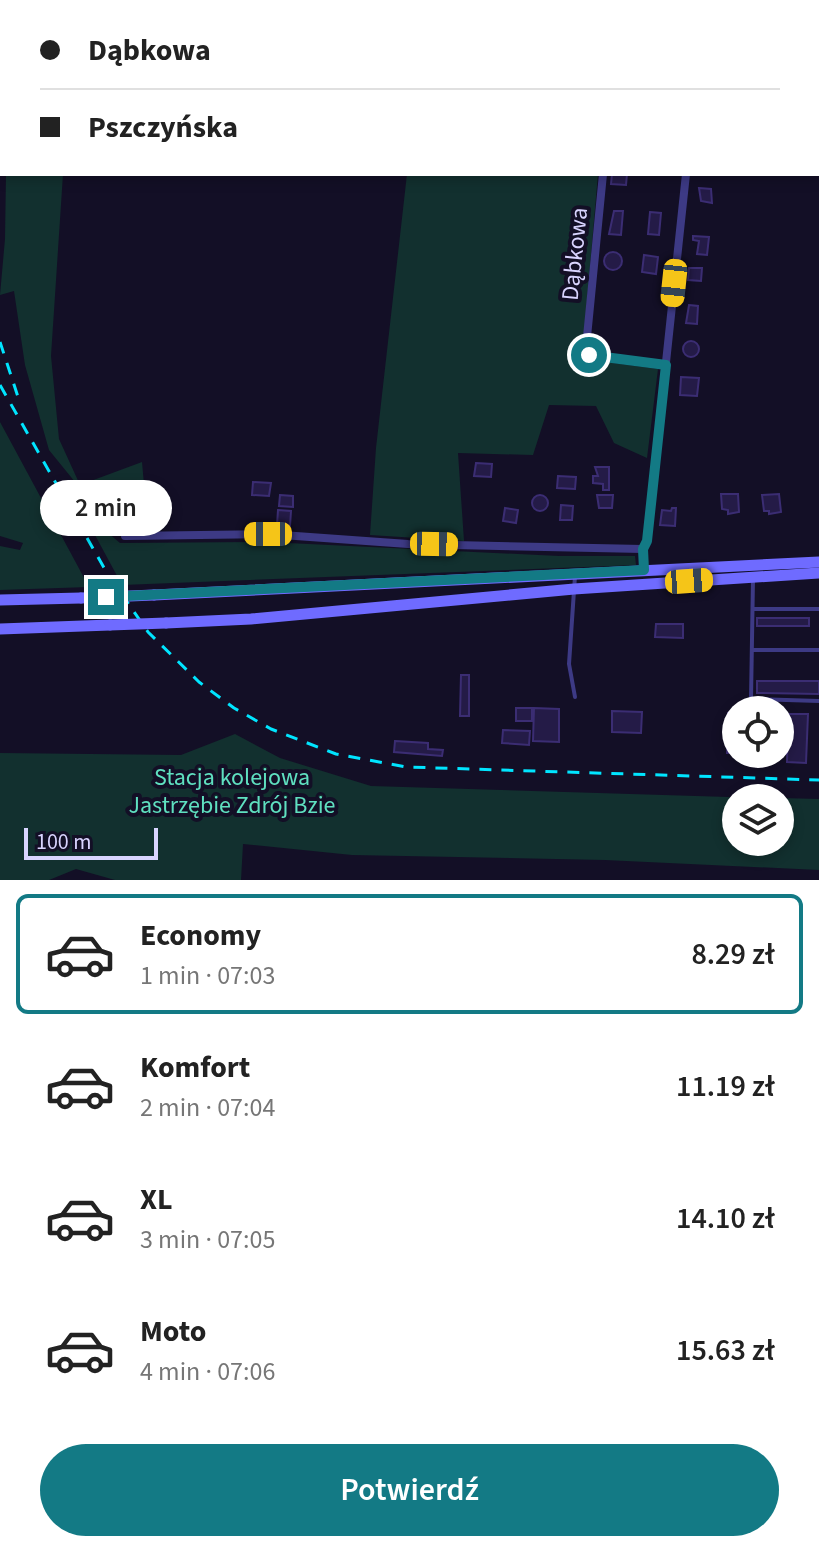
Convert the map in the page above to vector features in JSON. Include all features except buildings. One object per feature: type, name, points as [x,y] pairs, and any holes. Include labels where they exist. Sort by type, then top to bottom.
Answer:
[{"type":"main road","points":[[0,600],[819,562]]},
{"type":"main road","points":[[0,629],[251,619],[574,589],[819,573]]},
{"type":"street","name":"Dąbkowa","points":[[603,176],[586,347],[589,355],[602,358],[666,365]]},
{"type":"street","points":[[644,570],[643,549],[647,541],[686,176]]},
{"type":"street","points":[[125,536],[268,534],[408,544],[643,549]]},
{"type":"lane","points":[[575,574],[569,664],[575,697]]},
{"type":"lane","points":[[754,577],[751,699],[819,701]]},
{"type":"lane","points":[[753,609],[819,609]]},
{"type":"lane","points":[[752,650],[819,650]]},
{"type":"green space","points":[[6,176],[63,176],[51,356],[59,439],[80,485],[142,462],[148,529],[115,525],[97,509],[49,450],[25,365],[14,291],[0,295]]},
{"type":"green space","points":[[407,176],[598,176],[582,359],[658,369],[647,458],[614,443],[596,406],[549,405],[533,455],[458,453],[464,541],[370,535],[376,448]]},
{"type":"green space","points":[[0,422],[89,587],[0,590],[0,546],[20,550],[23,543],[0,536]]},
{"type":"green space","points":[[82,511],[120,543],[267,542],[559,556],[635,556],[636,565],[122,585]]},
{"type":"green space","name":"Stacja kolejowa Jastrzębie Zdrój Bzie","points":[[235,734],[280,758],[371,786],[722,797],[722,856],[794,856],[794,798],[819,799],[819,870],[605,860],[352,855],[243,844],[241,880],[115,880],[76,869],[49,880],[0,880],[0,753],[181,755]]},
{"type":"railway","points":[[0,342],[20,403]]},
{"type":"railway","points":[[0,385],[107,573],[148,632],[199,682],[234,708],[271,729],[336,754],[406,767],[819,780]]},
{"type":"route","points":[[106,597],[644,570],[643,549],[647,541],[666,365],[589,355]]}]
